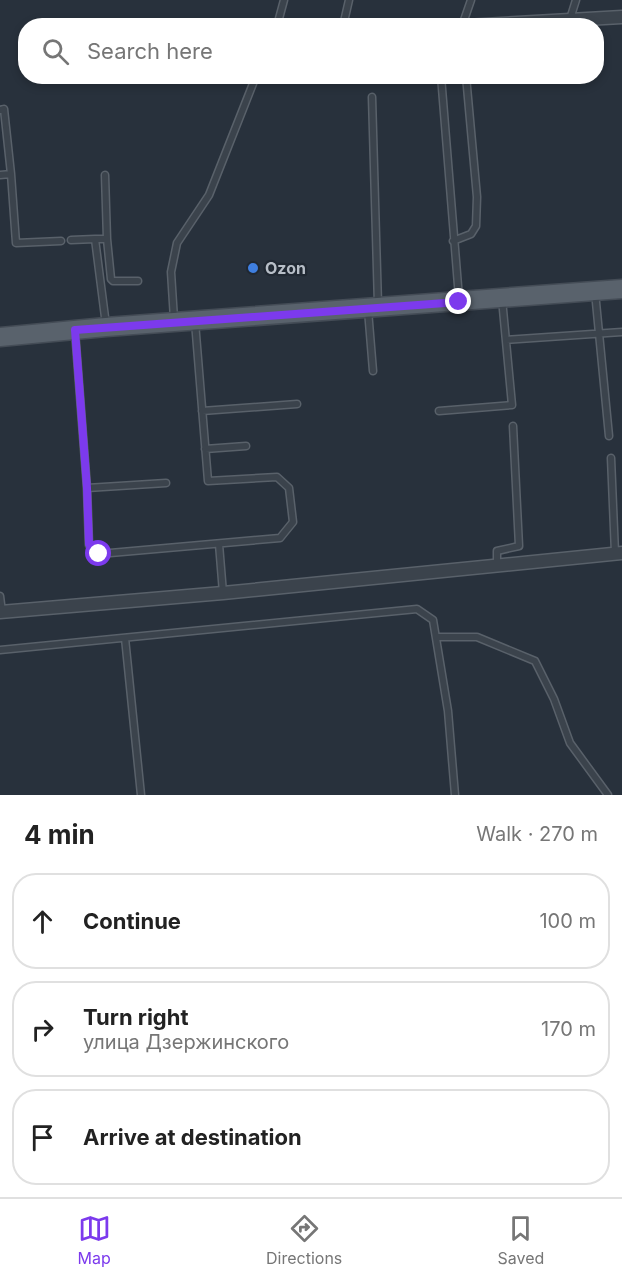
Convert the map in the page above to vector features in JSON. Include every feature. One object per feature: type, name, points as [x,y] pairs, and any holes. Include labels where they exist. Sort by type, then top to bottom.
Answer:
[{"type":"main road","points":[[0,337],[106,327],[622,289]]},
{"type":"street","points":[[604,18],[622,17]]},
{"type":"street","points":[[1,612],[223,593],[619,553]]},
{"type":"lane","points":[[279,18],[284,0]]},
{"type":"lane","points":[[345,18],[349,0]]},
{"type":"lane","points":[[466,18],[471,0]]},
{"type":"lane","points":[[571,18],[576,0]]},
{"type":"lane","points":[[174,322],[171,272],[177,243],[209,195],[253,84]]},
{"type":"lane","points":[[442,84],[459,302]]},
{"type":"lane","points":[[453,240],[471,234],[476,226],[477,197],[467,84]]},
{"type":"lane","points":[[372,97],[373,371]]},
{"type":"lane","points":[[0,110],[4,109],[16,243],[61,241]]},
{"type":"lane","points":[[0,175],[11,174]]},
{"type":"lane","points":[[105,174],[111,279],[113,281],[138,281]]},
{"type":"lane","points":[[95,239],[106,327]]},
{"type":"lane","points":[[71,240],[107,239]]},
{"type":"lane","points":[[595,291],[609,436]]},
{"type":"lane","points":[[439,411],[512,405],[502,298]]},
{"type":"lane","points":[[75,330],[89,544],[99,554],[280,538],[293,522],[289,488],[278,477],[208,481],[195,321]]},
{"type":"lane","points":[[506,340],[622,332]]},
{"type":"lane","points":[[202,411],[297,404]]},
{"type":"lane","points":[[496,566],[497,551],[519,546],[513,426]]},
{"type":"lane","points":[[205,449],[246,446]]},
{"type":"lane","points":[[611,458],[619,553]]},
{"type":"lane","points":[[87,488],[166,483]]},
{"type":"lane","points":[[219,544],[223,593]]},
{"type":"lane","points":[[0,596],[1,612]]},
{"type":"lane","points":[[0,650],[417,609],[433,620],[448,711],[455,795]]},
{"type":"lane","points":[[436,637],[477,637],[535,661],[554,699],[570,743],[608,795]]},
{"type":"lane","points":[[125,638],[141,795]]},
{"type":"place","name":"Ozon","points":[[253,268]]},
{"type":"route","points":[[99,554],[89,544],[75,330],[459,302]]}]
